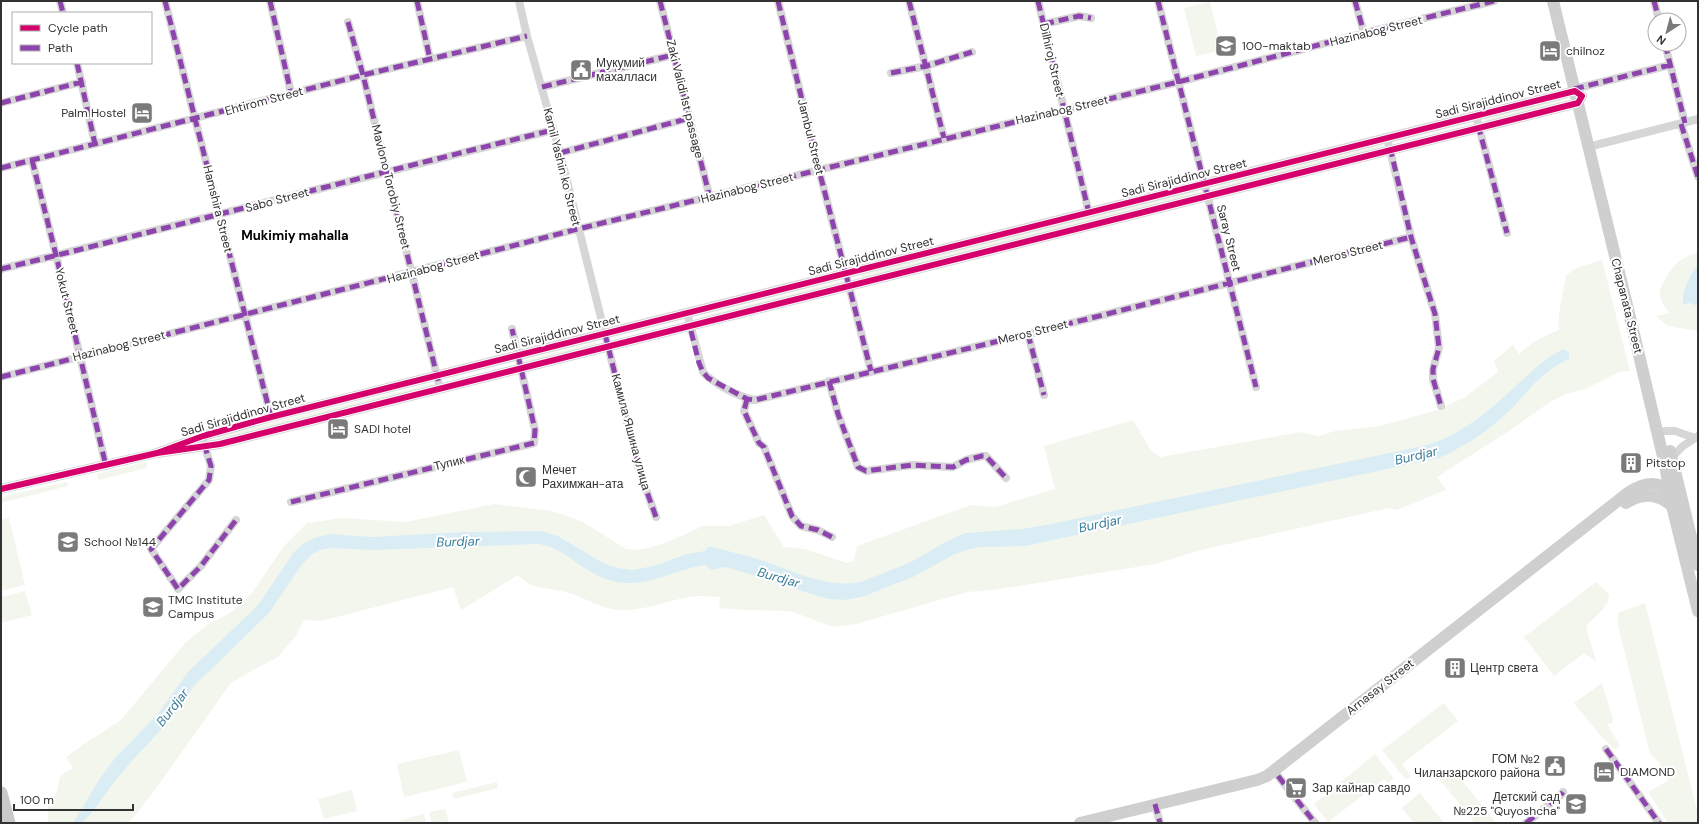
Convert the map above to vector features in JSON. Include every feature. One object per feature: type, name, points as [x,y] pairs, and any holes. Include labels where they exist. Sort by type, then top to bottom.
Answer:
[{"type":"main road","name":"Chapanata Street","points":[[1553,1],[1592,146],[1668,461],[1698,611]]},
{"type":"main road","name":"Chapanata Street","points":[[1559,1],[1578,93]]},
{"type":"main road","name":"Chapanata Street","points":[[1637,333],[1665,431],[1669,490]]},
{"type":"main road","name":"Arnasay Street","points":[[1113,823],[1263,786],[1276,773],[1420,660],[1603,519],[1636,497],[1668,461]]},
{"type":"main road","name":"Arnasay Street","points":[[1420,660],[1620,498],[1633,490],[1648,484]]},
{"type":"main road","points":[[1648,484],[1659,484],[1669,490],[1677,505]]},
{"type":"main road","points":[[1636,497],[1646,495],[1655,496],[1677,505]]},
{"type":"main road","name":"Chapanata Street","points":[[1677,505],[1698,565]]},
{"type":"main road","points":[[1,793],[9,823]]},
{"type":"main road","name":"Arnasay Street","points":[[1080,823],[1158,813]]},
{"type":"street","points":[[60,1],[63,12]]},
{"type":"street","name":"Hamshira Street","points":[[165,1],[271,417]]},
{"type":"street","points":[[270,1],[291,93]]},
{"type":"street","points":[[417,1],[430,59]]},
{"type":"street","name":"Kamil Yashin ko Street","points":[[519,1],[527,36],[560,152],[608,346]]},
{"type":"street","name":"Zaki Validi 1st passage","points":[[660,1],[710,198]]},
{"type":"street","name":"Jambul Street","points":[[778,1],[818,170],[850,286],[871,371]]},
{"type":"street","points":[[909,1],[944,138]]},
{"type":"street","name":"Dilhiroj Street","points":[[1038,1],[1089,213]]},
{"type":"street","name":"Saray Street","points":[[1158,1],[1228,283],[1256,387]]},
{"type":"street","points":[[1355,1],[1364,33]]},
{"type":"street","name":"Hazinabog Street","points":[[1,378],[81,356],[412,273],[578,229],[710,198],[944,138],[1178,82],[1364,33],[1494,1]]},
{"type":"street","points":[[1654,1],[1657,12]]},
{"type":"street","points":[[1044,24],[1079,16],[1092,18]]},
{"type":"street","name":"Mavlono Torobiy Street","points":[[348,22],[363,75],[440,388]]},
{"type":"street","name":"Ehtirom Street","points":[[1,168],[196,119],[291,93],[527,36]]},
{"type":"street","points":[[891,72],[926,66],[972,52]]},
{"type":"street","points":[[1667,52],[1683,124],[1698,177]]},
{"type":"street","points":[[542,87],[674,55]]},
{"type":"street","points":[[76,64],[82,82],[96,144]]},
{"type":"street","points":[[1578,93],[1670,65]]},
{"type":"street","points":[[1,103],[82,82]]},
{"type":"street","name":"Sadi Sirajiddinov Street","points":[[1,489],[157,454],[203,441],[271,417],[1387,138],[1578,93]]},
{"type":"street","name":"Sadi Sirajiddinov Street","points":[[203,441],[220,444],[1479,128],[1578,93]]},
{"type":"street","points":[[1476,116],[1507,233]]},
{"type":"street","points":[[560,152],[690,118]]},
{"type":"street","points":[[1592,146],[1698,119]]},
{"type":"street","name":"Sabo Street","points":[[1,269],[553,130]]},
{"type":"street","points":[[1387,138],[1411,237],[1435,314],[1439,348],[1433,369],[1441,406]]},
{"type":"street","name":"Yokut Street","points":[[32,160],[81,356],[106,466]]},
{"type":"street","name":"Meros Street","points":[[747,399],[755,400],[1028,334],[1411,237]]},
{"type":"street","points":[[687,313],[703,372],[708,378],[747,399],[744,411],[764,448],[779,481],[792,516],[801,526],[818,530],[832,537]]},
{"type":"street","points":[[512,329],[522,368]]},
{"type":"street","points":[[1028,334],[1044,395]]},
{"type":"street","name":"Камила Яшина улица","points":[[608,346],[638,467],[656,517]]},
{"type":"street","name":"Тупик","points":[[290,502],[534,443],[535,430],[522,368]]},
{"type":"street","points":[[829,381],[846,437],[858,467],[863,470],[866,471],[912,465],[953,467],[966,460],[986,456],[1006,478]]},
{"type":"street","name":"Arnasay Street","points":[[1665,431],[1675,431],[1697,437]]},
{"type":"street","name":"Arnasay Street","points":[[1668,461],[1683,446],[1697,437]]},
{"type":"street","points":[[203,441],[211,466],[209,480],[151,549],[178,589],[201,566],[236,520]]},
{"type":"street","points":[[1606,749],[1659,823]]},
{"type":"street","points":[[1276,773],[1315,823]]},
{"type":"street","points":[[1526,823],[1563,792]]},
{"type":"shaded area","points":[[1210,2],[1222,50],[1196,56],[1184,8]]},
{"type":"shaded area","points":[[1560,99],[1562,104],[1486,123],[1485,119]]},
{"type":"shaded area","points":[[1381,145],[1381,148],[1219,189],[1218,186]]},
{"type":"shaded area","points":[[1197,190],[1198,195],[862,279],[861,275]]},
{"type":"shaded area","points":[[1698,252],[1698,265],[1690,275],[1681,300],[1698,306],[1698,331],[1667,326],[1656,316],[1670,313],[1661,300],[1661,287],[1668,274],[1676,264],[1683,258]]},
{"type":"shaded area","points":[[1602,260],[1630,371],[1619,372],[1585,389],[1566,394],[1550,402],[1512,429],[1437,477],[1446,490],[1397,510],[1389,508],[1201,550],[1155,564],[994,590],[967,592],[856,624],[832,627],[791,611],[719,608],[720,597],[693,596],[638,609],[613,609],[566,592],[528,583],[518,575],[461,610],[453,587],[321,621],[304,620],[295,637],[278,657],[230,684],[160,783],[134,817],[127,823],[48,823],[48,799],[56,796],[60,776],[73,768],[66,757],[121,720],[185,643],[207,625],[232,612],[252,593],[284,546],[307,523],[342,518],[406,522],[494,504],[552,511],[581,521],[626,549],[635,550],[644,549],[663,543],[702,526],[729,526],[764,515],[784,547],[805,549],[847,563],[854,561],[857,546],[971,505],[995,507],[1055,489],[1044,446],[1133,420],[1152,452],[1161,457],[1301,432],[1318,436],[1335,431],[1380,426],[1438,410],[1465,397],[1498,372],[1494,361],[1513,345],[1519,354],[1528,346],[1548,334],[1559,330],[1560,309],[1566,275],[1579,267]]},
{"type":"shaded area","points":[[842,281],[843,285],[701,320],[700,317]]},
{"type":"shaded area","points":[[596,342],[597,346],[527,363],[526,360]]},
{"type":"shaded area","points":[[434,383],[435,386],[218,439],[218,436]]},
{"type":"shaded area","points":[[146,462],[147,468],[99,480],[97,474]]},
{"type":"shaded area","points":[[67,482],[68,486],[1,503],[1,497]]},
{"type":"shaded area","points":[[9,518],[25,585],[1,591],[1,519]]},
{"type":"shaded area","points":[[1596,582],[1609,594],[1609,599],[1601,612],[1586,626],[1596,662],[1584,653],[1554,676],[1524,637]]},
{"type":"shaded area","points":[[25,591],[32,615],[1,623],[1,597]]},
{"type":"shaded area","points":[[1645,603],[1698,814],[1698,823],[1668,823],[1648,792],[1668,781],[1659,762],[1650,754],[1618,625],[1618,613]]},
{"type":"shaded area","points":[[1602,683],[1613,719],[1612,723],[1607,724],[1620,746],[1615,750],[1599,734],[1574,703]]},
{"type":"shaded area","points":[[1444,703],[1458,721],[1402,764],[1411,776],[1406,780],[1382,750]]},
{"type":"shaded area","points":[[459,750],[467,782],[404,797],[397,764]]},
{"type":"shaded area","points":[[1375,754],[1394,779],[1388,783],[1384,779],[1328,822],[1314,804]]},
{"type":"shaded area","points":[[1452,768],[1496,823],[1475,823],[1441,781],[1439,778]]},
{"type":"shaded area","points":[[497,782],[498,788],[454,799],[452,793]]},
{"type":"shaded area","points":[[352,790],[357,811],[324,819],[318,799]]},
{"type":"shaded area","points":[[1420,793],[1444,823],[1414,823],[1402,808]]},
{"type":"shaded area","points":[[445,809],[449,823],[432,823],[429,812]]},
{"type":"shaded area","points":[[424,814],[426,823],[401,823],[400,820]]},
{"type":"water","points":[[1698,265],[1698,306],[1689,303],[1683,305],[1682,301],[1687,284],[1692,272]]},
{"type":"water","name":"Burdjar","points":[[1564,349],[1569,353],[1569,359],[1549,370],[1499,421],[1474,439],[1439,458],[1025,546],[980,547],[966,550],[953,555],[913,577],[862,597],[845,600],[829,599],[733,569],[724,567],[712,570],[704,565],[637,583],[623,583],[595,574],[561,552],[539,544],[373,550],[331,548],[320,550],[311,555],[301,566],[269,613],[194,686],[172,718],[130,763],[94,810],[82,823],[73,823],[99,780],[115,758],[158,714],[188,672],[258,605],[294,552],[304,543],[317,537],[330,534],[372,537],[463,532],[541,531],[558,536],[603,563],[617,568],[632,570],[654,566],[687,554],[705,551],[708,547],[712,547],[751,557],[808,577],[834,583],[861,582],[911,562],[947,541],[966,533],[1022,529],[1046,525],[1423,446],[1451,435],[1476,420],[1499,402],[1552,355]]},
{"type":"marked path","points":[[60,1],[63,12]]},
{"type":"marked path","points":[[165,1],[271,417]]},
{"type":"marked path","points":[[270,1],[291,93]]},
{"type":"marked path","points":[[417,1],[430,59]]},
{"type":"marked path","points":[[660,1],[710,198]]},
{"type":"marked path","points":[[778,1],[819,170],[871,371]]},
{"type":"marked path","points":[[909,1],[944,138]]},
{"type":"marked path","points":[[1038,1],[1089,213]]},
{"type":"marked path","points":[[1158,1],[1256,387]]},
{"type":"marked path","points":[[1355,1],[1364,33]]},
{"type":"marked path","points":[[1,377],[578,229],[1178,82],[1364,33],[1494,1]]},
{"type":"marked path","points":[[1654,1],[1657,12]]},
{"type":"marked path","points":[[1044,24],[1079,16],[1091,18]]},
{"type":"marked path","points":[[348,22],[363,75],[440,388]]},
{"type":"marked path","points":[[1,168],[363,75],[527,36]]},
{"type":"marked path","points":[[891,73],[926,66],[972,52]]},
{"type":"marked path","points":[[1667,52],[1685,123]]},
{"type":"marked path","points":[[542,87],[673,55]]},
{"type":"marked path","points":[[77,64],[95,144]]},
{"type":"marked path","points":[[1574,89],[1670,65]]},
{"type":"marked path","points":[[1,103],[82,82]]},
{"type":"marked path","points":[[560,153],[690,118]]},
{"type":"marked path","points":[[1681,124],[1698,177]]},
{"type":"marked path","points":[[1478,125],[1507,233]]},
{"type":"marked path","points":[[1,269],[553,130]]},
{"type":"marked path","points":[[1390,147],[1411,237],[1435,314],[1439,348],[1433,369],[1433,379],[1441,406]]},
{"type":"marked path","points":[[32,160],[106,466]]},
{"type":"marked path","points":[[691,331],[699,363],[703,372],[708,378],[747,399],[755,400],[1028,334],[1411,237]]},
{"type":"marked path","points":[[291,502],[534,443],[535,430],[512,329]]},
{"type":"marked path","points":[[605,334],[638,467],[656,517]]},
{"type":"marked path","points":[[1028,334],[1044,395]]},
{"type":"marked path","points":[[829,381],[838,414],[858,467],[866,471],[912,465],[953,467],[966,460],[986,456],[1006,478]]},
{"type":"marked path","points":[[747,399],[744,411],[759,443],[764,447],[792,516],[801,526],[818,530],[832,537]]},
{"type":"marked path","points":[[204,444],[211,466],[209,480],[151,549],[178,589],[201,566],[236,520]]},
{"type":"marked path","points":[[1606,749],[1659,823]]},
{"type":"marked path","points":[[1278,776],[1315,823]]},
{"type":"marked path","points":[[1526,823],[1563,792]]},
{"type":"marked path","points":[[1155,804],[1160,823]]},
{"type":"cycle path","points":[[1,489],[157,453],[220,444],[1578,103],[1582,96],[1575,91],[271,417],[203,436],[157,453]]},
{"type":"place","name":"100-maktab","points":[[1226,46]]},
{"type":"place","name":"chilnoz","points":[[1550,51]]},
{"type":"place","name":"Мукумий махалласи","points":[[581,70]]},
{"type":"place","name":"Palm Hostel","points":[[142,113]]},
{"type":"place","name":"SADI hotel","points":[[338,429]]},
{"type":"place","name":"Pitstop","points":[[1631,463]]},
{"type":"place","name":"Мечет Рахимжан-ата","points":[[526,477]]},
{"type":"place","name":"School №144","points":[[68,542]]},
{"type":"place","name":"TMC Institute Campus","points":[[153,607]]},
{"type":"place","name":"Центр света","points":[[1455,668]]},
{"type":"place","name":"ГОМ №2 Чиланзарского района","points":[[1555,766]]},
{"type":"place","name":"DIAMOND","points":[[1604,772]]},
{"type":"place","name":"Зар кайнар савдо","points":[[1296,788]]},
{"type":"place","name":"Детский сад №225 \"Quyoshcha\"","points":[[1576,804]]},
{"type":"district","name":"Mukimiy mahalla","points":[[295,235]]}]
